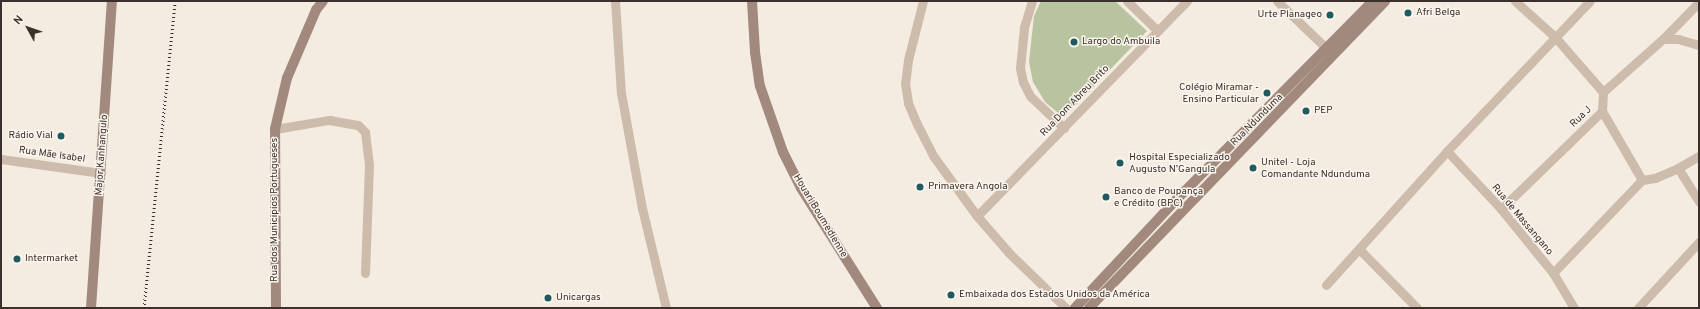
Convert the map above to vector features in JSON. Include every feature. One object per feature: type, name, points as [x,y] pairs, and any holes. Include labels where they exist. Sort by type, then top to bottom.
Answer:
[{"type":"street","name":"Major Kanhangulo","points":[[91,308],[112,1]]},
{"type":"street","name":"Rua dos Municipios Portugueses","points":[[276,308],[275,128],[287,78],[316,10],[323,1]]},
{"type":"street","points":[[615,1],[621,93],[642,208],[666,308]]},
{"type":"street","name":"Houari Boumedienne","points":[[752,1],[755,52],[760,86],[783,152],[800,188],[877,308]]},
{"type":"street","points":[[923,1],[908,60],[905,83],[908,103],[934,157],[977,216],[1009,253],[1066,308]]},
{"type":"street","points":[[1032,1],[1024,28],[1020,68],[1023,82],[1030,96],[1064,128]]},
{"type":"street","points":[[1127,1],[1158,31]]},
{"type":"street","name":"Rua Dom Abreu Brito","points":[[977,216],[1188,1]]},
{"type":"street","points":[[1277,1],[1327,49]]},
{"type":"street","name":"Rua Ndunduma","points":[[1075,308],[1178,199],[1373,1]]},
{"type":"street","name":"Rua Ndunduma","points":[[1089,308],[1385,1]]},
{"type":"street","points":[[1515,1],[1555,37],[1604,92],[1663,39],[1699,2]]},
{"type":"street","points":[[1326,285],[1360,250],[1447,151],[1590,1]]},
{"type":"street","points":[[1663,39],[1678,39],[1699,45]]},
{"type":"street","name":"Rua J","points":[[1501,209],[1602,112],[1604,92]]},
{"type":"street","points":[[1602,112],[1642,180]]},
{"type":"street","points":[[275,128],[329,120],[358,125],[365,132],[369,165],[366,273]]},
{"type":"street","name":"Rua de Massangano","points":[[1447,151],[1501,209],[1553,273],[1574,308]]},
{"type":"street","points":[[1553,273],[1642,180],[1655,178],[1678,168],[1699,156]]},
{"type":"street","name":"Rua Mãe Isabel","points":[[1,159],[101,173]]},
{"type":"street","points":[[1678,168],[1699,202]]},
{"type":"street","points":[[1638,308],[1699,242]]},
{"type":"street","points":[[1360,250],[1417,308]]},
{"type":"green space","points":[[1041,1],[1115,1],[1147,31],[1064,118],[1045,102],[1033,82],[1029,62],[1034,16]]},
{"type":"railway","points":[[144,308],[175,1]]},
{"type":"place","name":"Afri Belga","points":[[1408,13]]},
{"type":"place","name":"Urte Planageo","points":[[1330,15]]},
{"type":"place","name":"Largo do Ambuila","points":[[1074,42]]},
{"type":"place","name":"Colégio Miramar - Ensino Particular","points":[[1267,93]]},
{"type":"place","name":"PEP","points":[[1306,111]]},
{"type":"place","name":"Rádio Vial","points":[[61,136]]},
{"type":"place","name":"Hospital Especializado Augusto N’Gangula","points":[[1120,163]]},
{"type":"place","name":"Unitel - Loja Comandante Ndunduma","points":[[1253,168]]},
{"type":"place","name":"Primavera Angola","points":[[920,187]]},
{"type":"place","name":"Banco de Poupança e Crédito (BPC)","points":[[1106,197]]},
{"type":"place","name":"Intermarket","points":[[17,259]]},
{"type":"place","name":"Embaixada dos Estados Unidos da América","points":[[951,295]]},
{"type":"place","name":"Unicargas","points":[[548,298]]}]
